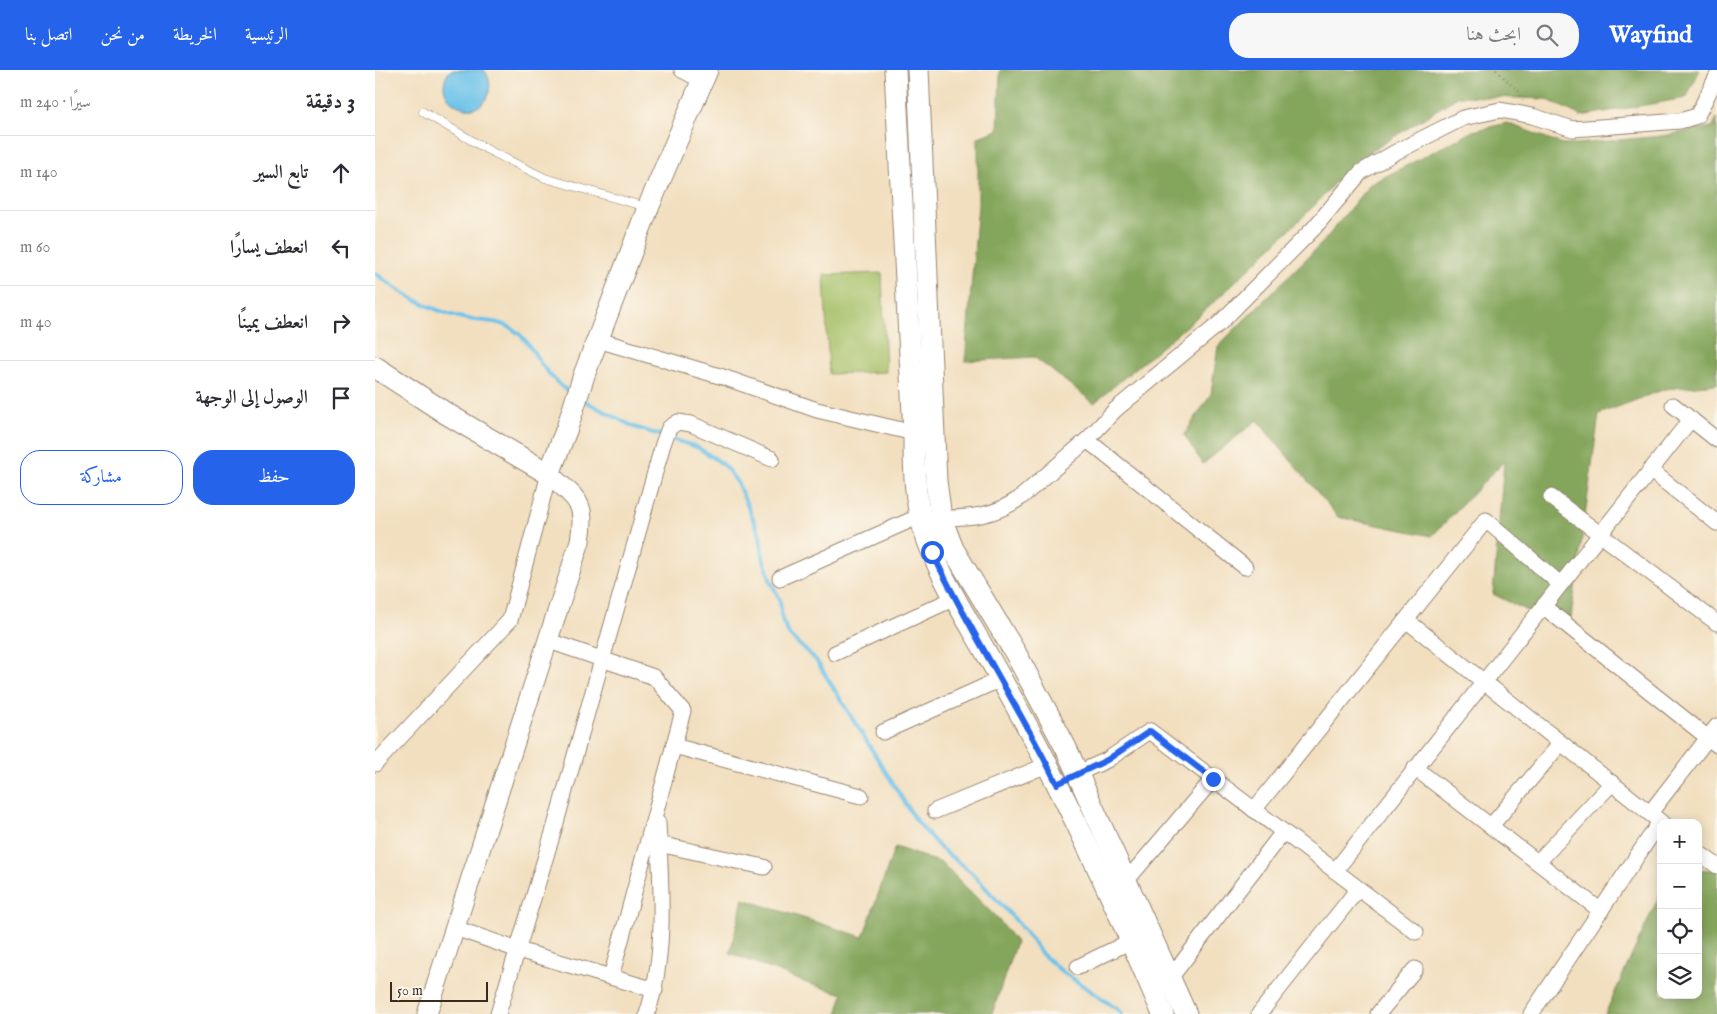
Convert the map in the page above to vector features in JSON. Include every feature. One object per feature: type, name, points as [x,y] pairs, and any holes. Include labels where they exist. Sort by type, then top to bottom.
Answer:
[{"type":"main road","points":[[895,70],[914,433],[914,480],[931,517],[953,548],[1016,654],[1078,773],[1186,1014]]},
{"type":"main road","points":[[918,70],[936,481],[931,517],[932,552],[955,598],[1047,764],[1131,941],[1163,1014]]},
{"type":"main road","points":[[375,366],[447,414],[549,474],[567,428],[584,375],[648,208],[705,75]]},
{"type":"main road","points":[[901,190],[923,191]]},
{"type":"main road","points":[[1057,784],[1078,773]]},
{"type":"street","points":[[682,70],[705,75]]},
{"type":"street","points":[[780,578],[931,517],[981,516],[997,512],[1009,506],[1087,440],[1115,410],[1220,323],[1314,228],[1361,172],[1394,153],[1463,118],[1500,110],[1532,116],[1573,129],[1680,121],[1697,116],[1717,76]]},
{"type":"street","points":[[598,340],[723,377],[817,410],[914,433]]},
{"type":"street","points":[[1673,405],[1717,440]]},
{"type":"street","points":[[1335,871],[1691,419]]},
{"type":"street","points":[[498,1014],[669,428],[678,422],[691,424],[773,459]]},
{"type":"street","points":[[1087,440],[1245,567]]},
{"type":"street","points":[[1650,470],[1717,523]]},
{"type":"street","points":[[375,764],[511,620],[549,474],[580,505],[583,516],[580,541],[427,1014]]},
{"type":"street","points":[[1551,497],[1717,624]]},
{"type":"street","points":[[1254,810],[1486,520],[1560,584]]},
{"type":"street","points":[[835,653],[955,598]]},
{"type":"street","points":[[1531,1014],[1601,910],[1657,819],[1714,736],[1543,606]]},
{"type":"street","points":[[1406,620],[1657,819]]},
{"type":"street","points":[[549,641],[654,677],[683,712],[611,977]]},
{"type":"street","points":[[883,732],[1001,679]]},
{"type":"street","points":[[1078,773],[1107,760],[1150,731],[1416,932]]},
{"type":"street","points":[[1491,826],[1561,743]]},
{"type":"street","points":[[674,746],[861,796]]},
{"type":"street","points":[[935,811],[1047,764]]},
{"type":"street","points":[[1415,768],[1601,910]]},
{"type":"street","points":[[1127,880],[1213,779]]},
{"type":"street","points":[[1538,862],[1612,783]]},
{"type":"street","points":[[647,1014],[655,990],[662,913],[657,809]]},
{"type":"street","points":[[1171,977],[1283,832]]},
{"type":"street","points":[[659,844],[764,867]]},
{"type":"street","points":[[1702,855],[1717,866]]},
{"type":"street","points":[[1259,1014],[1358,889]]},
{"type":"street","points":[[455,928],[518,950],[655,990]]},
{"type":"street","points":[[1078,967],[1131,941]]},
{"type":"street","points":[[1377,1014],[1415,969]]},
{"type":"lane","points":[[423,112],[488,150],[545,178],[648,208]]},
{"type":"path","points":[[1496,70],[1518,91],[1532,116]]},
{"type":"green space","points":[[1000,70],[1700,70],[1686,98],[1581,116],[1546,99],[1459,96],[1351,164],[1316,204],[1209,307],[1094,403],[1034,357],[965,361],[978,205],[978,137],[998,130]]},
{"type":"green space","points":[[1717,118],[1717,384],[1665,389],[1599,414],[1569,632],[1493,594],[1504,461],[1432,536],[1338,517],[1257,420],[1203,464],[1184,435],[1211,394],[1218,346],[1324,241],[1369,185],[1473,131],[1507,123],[1565,145],[1661,136],[1712,127]]},
{"type":"green space","points":[[882,273],[886,372],[829,374],[824,275]]},
{"type":"green space","points":[[895,847],[942,863],[998,919],[1016,942],[992,1014],[837,1014],[843,994],[807,983],[730,953],[743,899],[863,937]]},
{"type":"green space","points":[[1717,869],[1717,1014],[1605,1014],[1657,901],[1657,999],[1702,999],[1702,871]]},
{"type":"water","points":[[451,70],[484,70],[490,86],[484,102],[476,107],[466,108],[457,105],[449,99],[445,91],[445,81]]},
{"type":"waterway","points":[[375,273],[405,294],[437,310],[466,319],[499,323],[511,328],[522,337],[551,376],[570,393]]},
{"type":"waterway","points":[[583,400],[634,427],[663,436]]},
{"type":"waterway","points":[[669,438],[697,447],[723,464],[737,482],[760,535],[763,557],[771,582],[780,600],[782,620],[790,636],[816,660],[915,819],[940,848],[972,873],[1019,924],[1042,954],[1060,970],[1122,1014]]},
{"type":"route","points":[[932,552],[955,598],[1057,784],[1107,760],[1150,731],[1213,779]]}]
